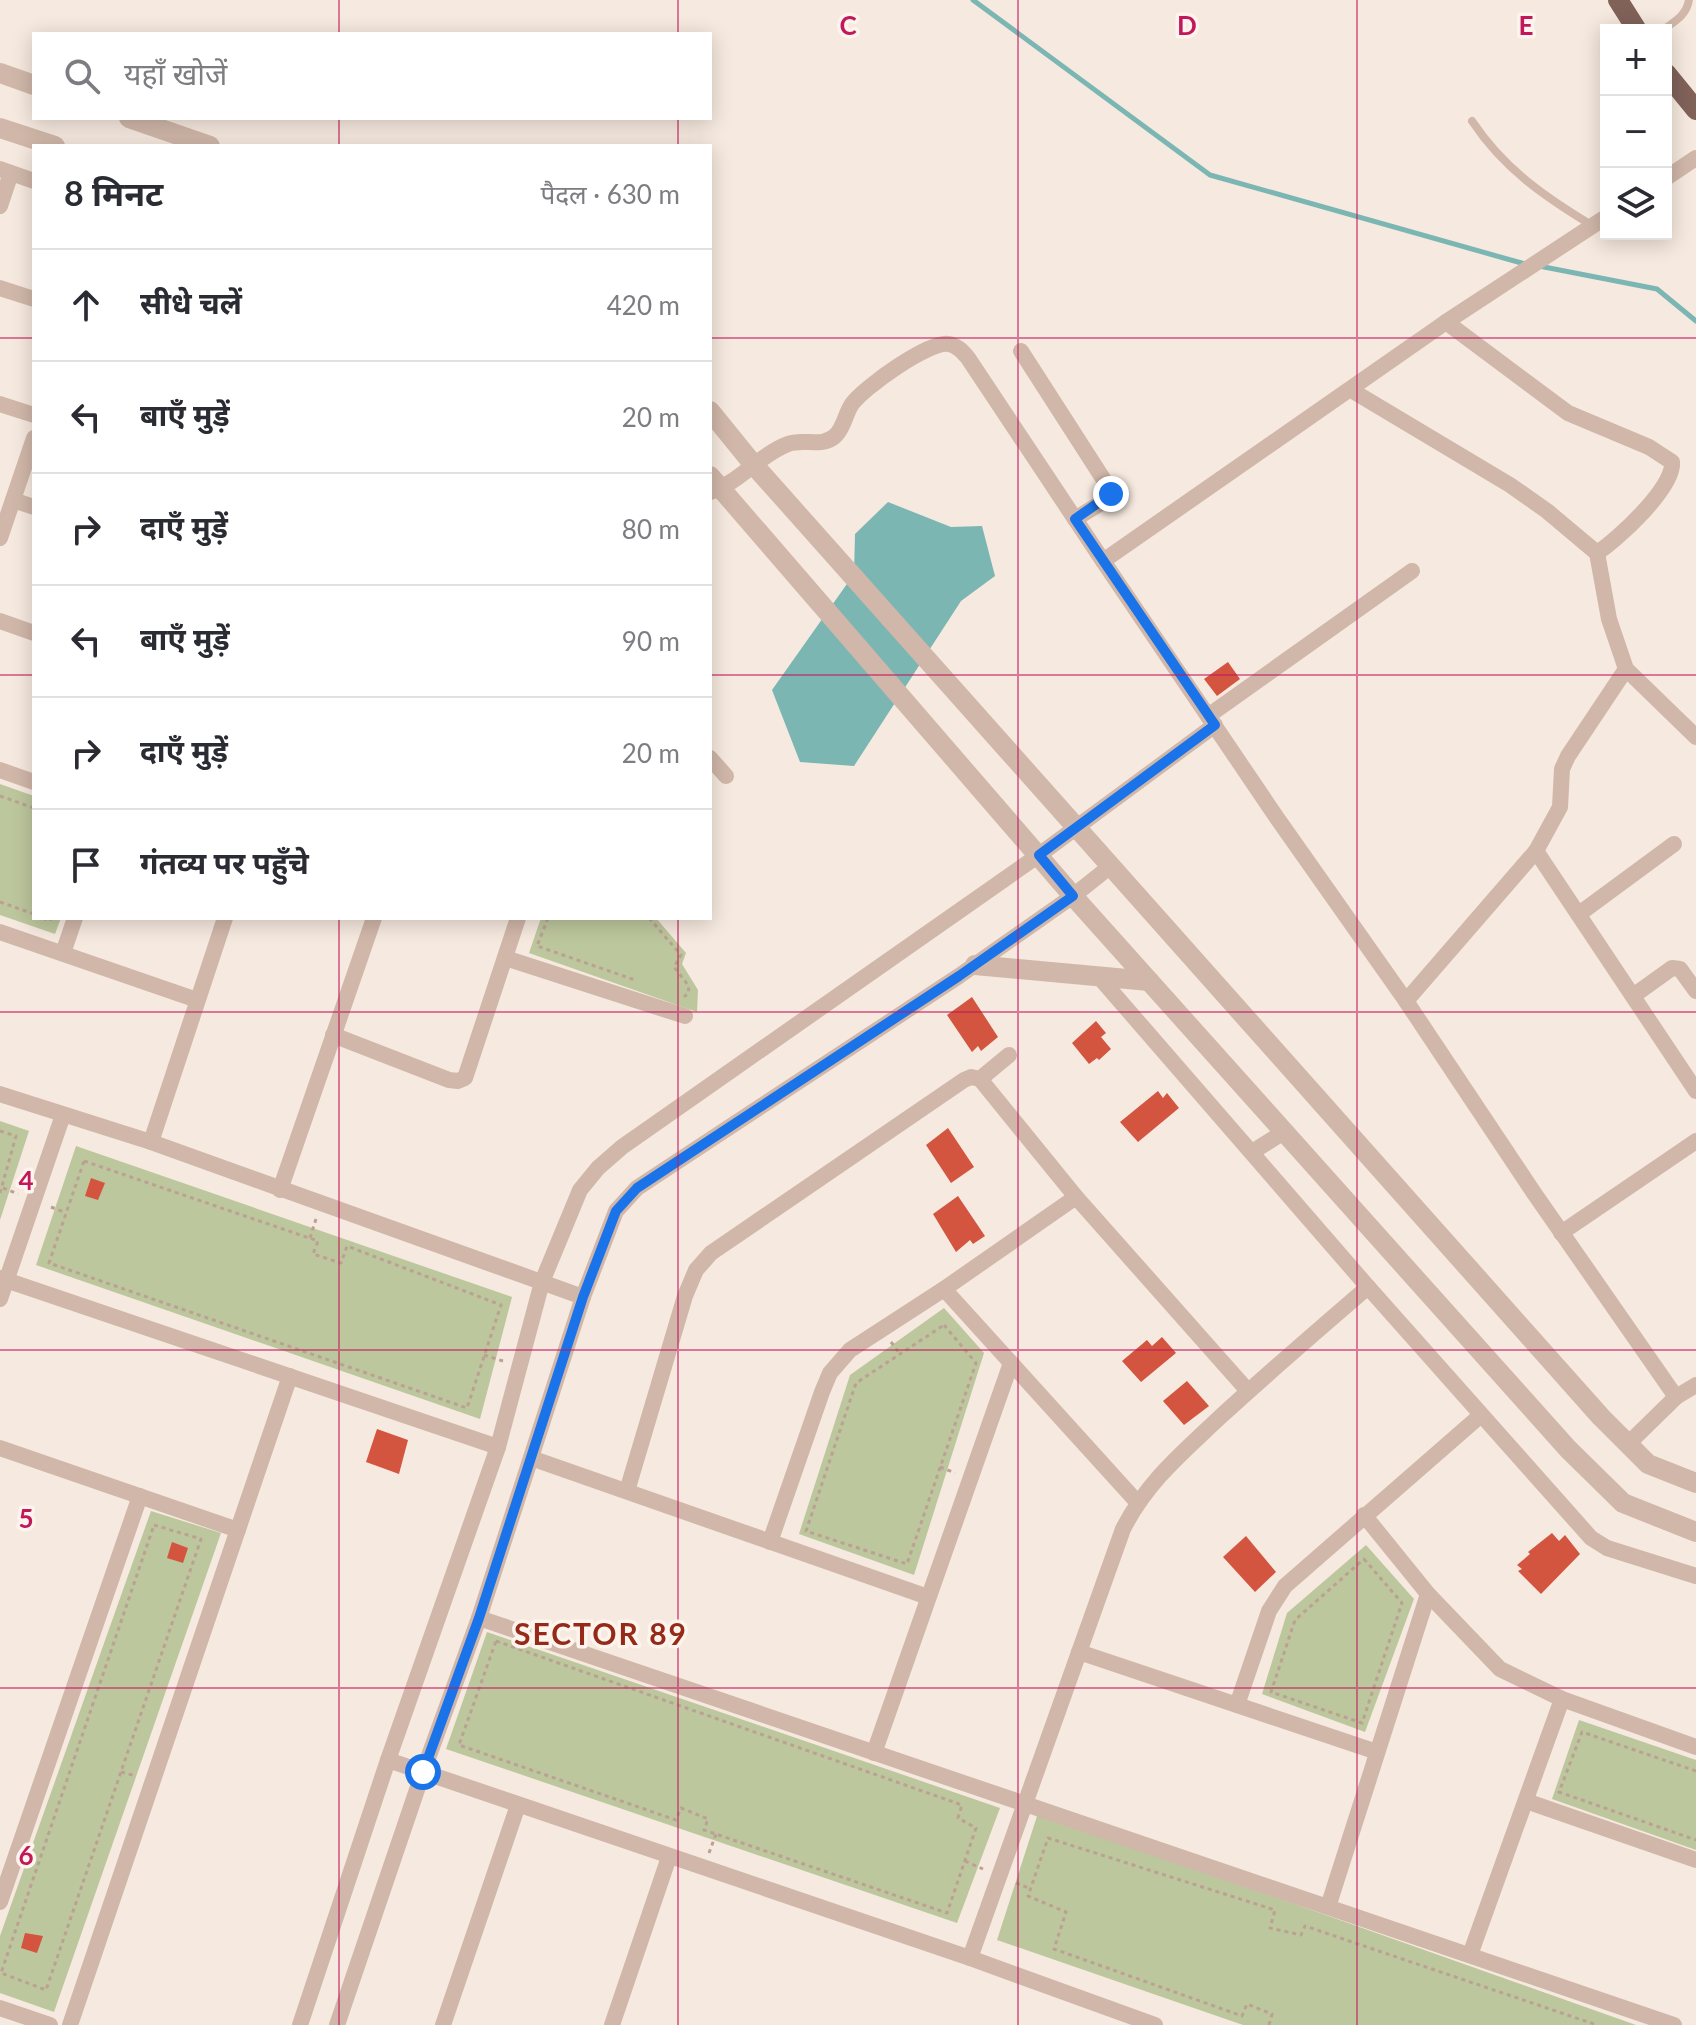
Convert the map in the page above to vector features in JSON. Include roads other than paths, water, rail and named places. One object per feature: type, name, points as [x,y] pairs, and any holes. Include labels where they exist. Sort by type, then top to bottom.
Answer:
[{"type":"main road","points":[[1618,0],[1633,24]]},
{"type":"main road","points":[[1672,80],[1696,110]]},
{"type":"street","points":[[0,73],[32,84]]},
{"type":"street","points":[[135,120],[204,144]]},
{"type":"street","points":[[0,128],[49,144]]},
{"type":"street","points":[[1672,174],[1696,158]]},
{"type":"street","points":[[0,206],[6,171],[32,180]]},
{"type":"street","points":[[1103,561],[1446,322],[1600,222]]},
{"type":"street","points":[[0,288],[32,298]]},
{"type":"street","points":[[1446,322],[1568,413],[1649,447],[1672,462],[1672,472],[1640,516],[1597,553]]},
{"type":"street","points":[[1676,1397],[959,348],[950,344],[933,347],[863,392],[853,402],[836,436],[828,441],[801,440],[788,444],[714,486],[1073,896],[1557,1437],[1623,1503],[1696,1532]]},
{"type":"street","points":[[1021,351],[1111,491],[1109,498],[1075,519]]},
{"type":"street","points":[[1351,390],[1510,485],[1597,553],[1609,619],[1626,669],[1696,737]]},
{"type":"street","points":[[0,404],[32,414]]},
{"type":"street","points":[[712,413],[753,464],[1591,1406],[1648,1464],[1696,1483]]},
{"type":"street","points":[[0,538],[32,444]]},
{"type":"street","points":[[13,500],[32,506]]},
{"type":"street","points":[[300,2025],[388,1760],[498,1447],[542,1282],[580,1190],[598,1168],[622,1147],[1039,855],[1412,571]]},
{"type":"street","points":[[0,621],[32,632]]},
{"type":"street","points":[[1406,1001],[1536,851],[1560,807],[1562,769],[1568,756],[1626,669]]},
{"type":"street","points":[[712,760],[726,776]]},
{"type":"street","points":[[0,770],[32,781]]},
{"type":"street","points":[[1579,914],[1674,844]]},
{"type":"street","points":[[1536,851],[1696,1091]]},
{"type":"street","points":[[337,2025],[479,1618],[583,1297],[616,1211],[637,1188],[975,965],[1112,865]]},
{"type":"street","points":[[63,953],[74,920]]},
{"type":"street","points":[[151,1142],[224,920]]},
{"type":"street","points":[[280,1190],[373,920]]},
{"type":"street","points":[[333,1035],[449,1080],[465,1078],[517,920]]},
{"type":"street","points":[[0,932],[197,1000]]},
{"type":"street","points":[[505,958],[685,1016]]},
{"type":"street","points":[[975,965],[1149,981]]},
{"type":"street","points":[[1633,996],[1672,968],[1680,969],[1696,991]]},
{"type":"street","points":[[1100,978],[1591,1538],[1607,1548],[1696,1576]]},
{"type":"street","points":[[980,1079],[1009,1055]]},
{"type":"street","points":[[627,1491],[685,1296],[696,1270],[731,1238],[971,1077],[980,1079],[1076,1197],[1248,1391]]},
{"type":"street","points":[[0,1094],[151,1142],[583,1297]]},
{"type":"street","points":[[0,1299],[3,1279],[63,1115]]},
{"type":"street","points":[[1252,1152],[1284,1132]]},
{"type":"street","points":[[1561,1233],[1696,1141]]},
{"type":"street","points":[[770,1542],[822,1392],[838,1361],[1076,1197]]},
{"type":"street","points":[[3,1279],[498,1447]]},
{"type":"street","points":[[970,1958],[1123,1529],[1137,1502],[1156,1477],[1248,1391],[1368,1287]]},
{"type":"street","points":[[944,1289],[1137,1502]]},
{"type":"street","points":[[874,1753],[1011,1363]]},
{"type":"street","points":[[70,2025],[290,1376]]},
{"type":"street","points":[[1628,1444],[1676,1397],[1696,1385]]},
{"type":"street","points":[[1237,1705],[1274,1600],[1285,1586],[1481,1415]]},
{"type":"street","points":[[0,1448],[238,1530]]},
{"type":"street","points":[[531,1458],[928,1597]]},
{"type":"street","points":[[0,1902],[140,1496]]},
{"type":"street","points":[[1364,1515],[1428,1594],[1500,1669],[1562,1699],[1696,1747]]},
{"type":"street","points":[[1328,1907],[1428,1594]]},
{"type":"street","points":[[479,1618],[1674,2025]]},
{"type":"street","points":[[1079,1652],[1377,1752]]},
{"type":"street","points":[[1470,1955],[1562,1699]]},
{"type":"street","points":[[388,1760],[970,1958],[1155,2025]]},
{"type":"street","points":[[1526,1801],[1696,1860]]},
{"type":"street","points":[[443,2025],[518,1805]]},
{"type":"street","points":[[612,2025],[669,1857]]},
{"type":"street","points":[[0,2008],[50,2025]]},
{"type":"lane","points":[[1672,24],[1687,10],[1689,0]]},
{"type":"lane","points":[[1472,121],[1502,161],[1526,183],[1600,222]]},
{"type":"water","points":[[888,502],[951,527],[982,526],[995,576],[961,601],[854,766],[800,762],[772,690],[854,574],[855,534]]},
{"type":"waterway","points":[[973,0],[1210,175],[1525,264]]},
{"type":"waterway","points":[[1539,266],[1657,289],[1696,321]]},
{"type":"district","name":"SECTOR 89","points":[[601,1633]]}]
